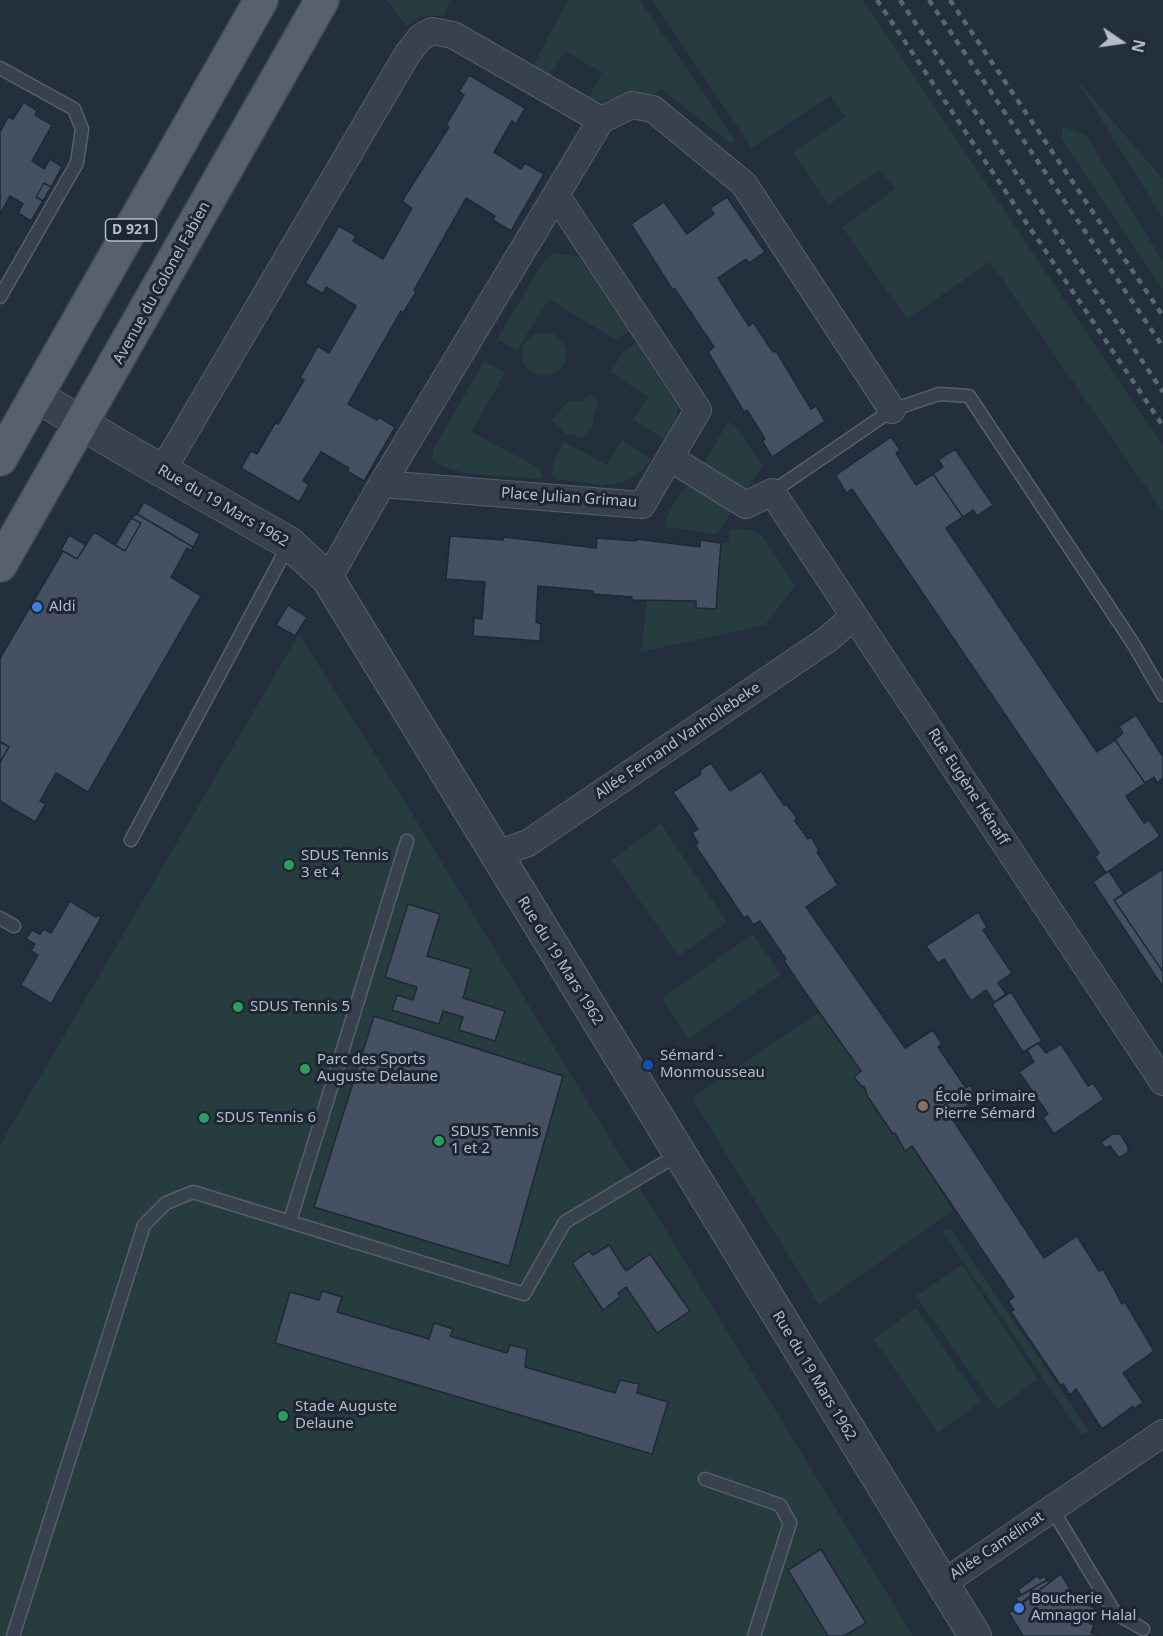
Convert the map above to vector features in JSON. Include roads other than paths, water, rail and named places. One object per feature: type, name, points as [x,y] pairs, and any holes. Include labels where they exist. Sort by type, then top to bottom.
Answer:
[{"type":"main road","name":"D 921","points":[[0,459],[261,0]]},
{"type":"main road","name":"Avenue du Colonel Fabien","points":[[0,565],[322,0]]},
{"type":"street","points":[[162,471],[408,53],[421,37],[432,30],[453,35],[601,120]]},
{"type":"street","points":[[327,579],[601,120],[632,105],[652,109],[744,184],[892,410]]},
{"type":"street","name":"Place Julian Grimau","points":[[382,484],[642,505],[698,410],[556,195]]},
{"type":"street","name":"Rue du 19 Mars 1962","points":[[37,396],[289,543],[327,579],[975,1636]]},
{"type":"street","points":[[670,458],[746,505],[772,492]]},
{"type":"street","name":"Rue Eugène Hénaff","points":[[772,492],[1163,1082]]},
{"type":"street","name":"Allée Fernand Vanhollebeke","points":[[495,855],[528,843],[828,639],[855,616]]},
{"type":"street","name":"Allée Camélinat","points":[[942,1584],[1163,1433]]},
{"type":"lane","points":[[0,68],[74,109],[82,129],[77,163],[0,297]]},
{"type":"lane","points":[[772,492],[892,410],[939,394],[969,396],[1134,645],[1163,695]]},
{"type":"lane","points":[[131,840],[289,543]]},
{"type":"lane","points":[[290,1221],[407,841]]},
{"type":"lane","points":[[0,918],[14,926]]},
{"type":"lane","points":[[14,1636],[144,1225],[166,1203],[193,1192],[524,1294],[565,1222],[679,1154]]},
{"type":"lane","points":[[705,1479],[780,1505],[790,1523],[754,1636]]},
{"type":"lane","name":"Allée Camélinat","points":[[1052,1509],[1115,1613],[1143,1629]]},
{"type":"railway","points":[[877,0],[1163,426]]},
{"type":"railway","points":[[900,0],[1163,392]]},
{"type":"railway","points":[[929,0],[1163,347]]},
{"type":"railway","points":[[950,0],[1163,316]]},
{"type":"place","name":"Aldi","points":[[37,607]]},
{"type":"place","name":"SDUS Tennis 3 et 4","points":[[289,865]]},
{"type":"place","name":"SDUS Tennis 5","points":[[238,1007]]},
{"type":"place","name":"Sémard - Monmousseau","points":[[648,1065]]},
{"type":"place","name":"Parc des Sports Auguste Delaune","points":[[305,1069]]},
{"type":"place","name":"École primaire Pierre Sémard","points":[[923,1106]]},
{"type":"place","name":"SDUS Tennis 6","points":[[204,1118]]},
{"type":"place","name":"SDUS Tennis 1 et 2","points":[[439,1141]]},
{"type":"place","name":"Stade Auguste Delaune","points":[[283,1416]]},
{"type":"place","name":"Boucherie Amnagor Halal","points":[[1019,1608]]}]
